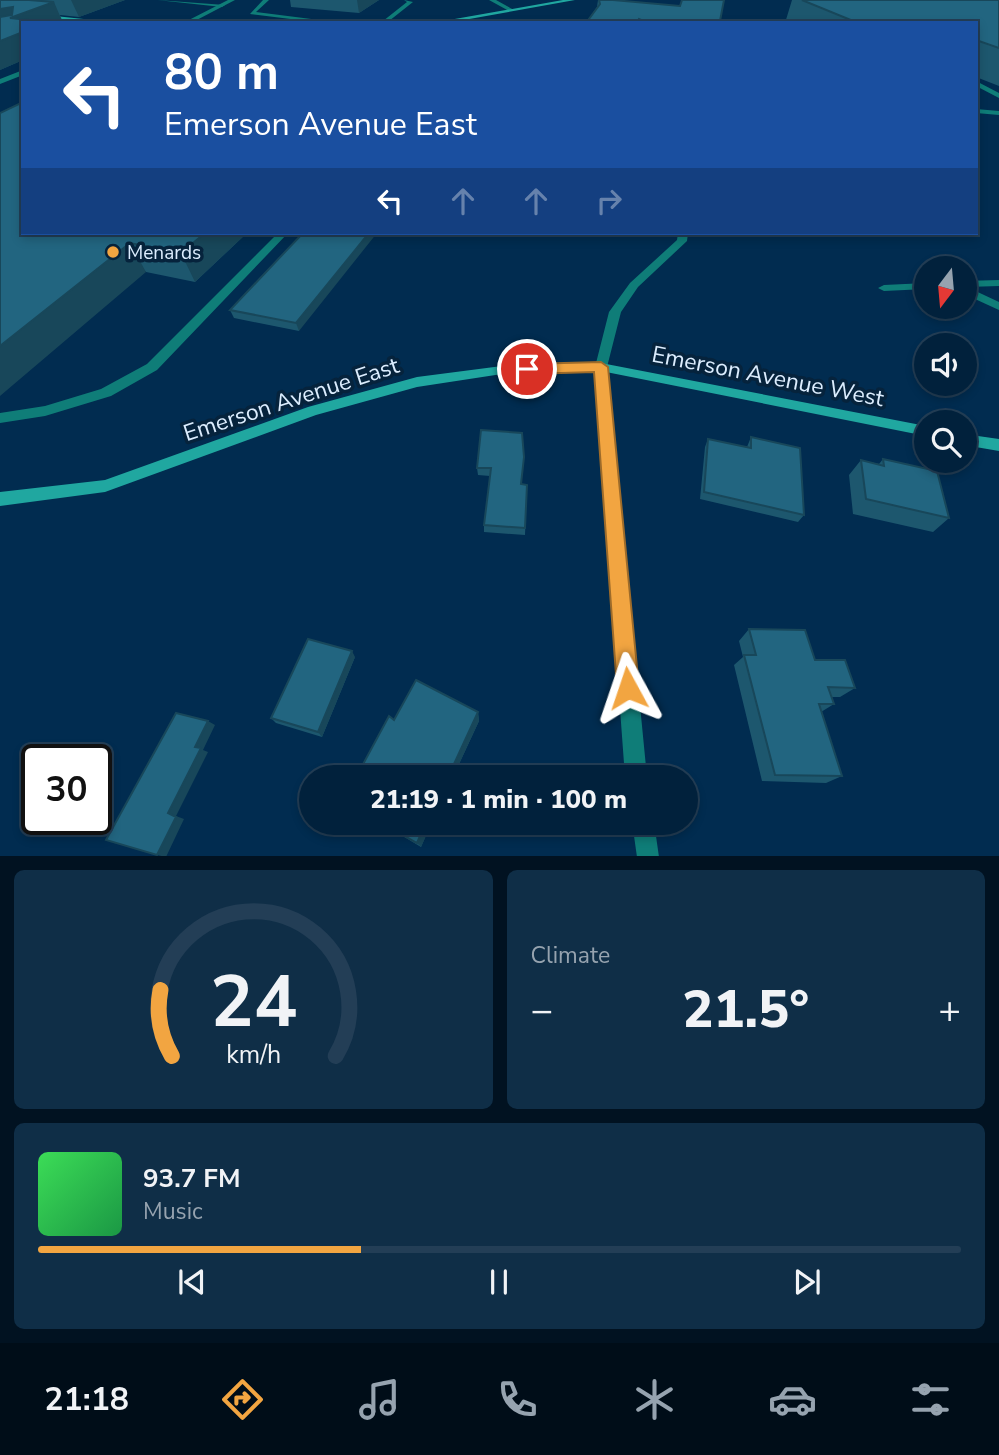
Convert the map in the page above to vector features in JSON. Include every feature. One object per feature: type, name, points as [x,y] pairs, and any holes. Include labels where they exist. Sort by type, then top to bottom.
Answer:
[{"type":"street","points":[[160,0],[222,5]]},
{"type":"street","points":[[190,21],[232,0]]},
{"type":"street","points":[[266,0],[252,13],[322,21]]},
{"type":"street","points":[[389,21],[410,2],[407,0]]},
{"type":"street","points":[[494,0],[511,10]]},
{"type":"street","points":[[447,21],[572,0]]},
{"type":"street","points":[[38,16],[84,21]]},
{"type":"street","points":[[0,82],[21,73]]},
{"type":"street","points":[[978,84],[999,96]]},
{"type":"street","points":[[978,111],[999,113]]},
{"type":"street","points":[[0,418],[45,411],[106,393],[152,368],[281,235]]},
{"type":"street","points":[[635,765],[601,367],[615,312],[634,285],[682,241],[683,235]]},
{"type":"street","points":[[977,284],[999,283]]},
{"type":"street","points":[[884,288],[914,287]]},
{"type":"street","points":[[977,296],[999,306]]},
{"type":"street","name":"Emerson Avenue West","points":[[601,367],[914,429]]},
{"type":"street","name":"Emerson Avenue East","points":[[0,499],[105,486],[313,411],[417,382],[502,370],[601,367]]},
{"type":"street","points":[[977,441],[999,445]]},
{"type":"street","points":[[645,835],[648,856]]},
{"type":"building","points":[[0,0],[54,2],[10,18],[38,21],[21,21],[21,33],[0,41],[0,17],[12,15],[13,7],[0,9]]},
{"type":"building","points":[[599,0],[613,0],[680,6],[682,0],[724,0],[720,21],[587,21],[600,4]]},
{"type":"building","points":[[802,0],[999,0],[999,48],[978,41],[978,21],[853,21]]},
{"type":"building","points":[[21,103],[21,235],[203,235],[181,253],[130,243],[0,346],[0,113]]},
{"type":"building","points":[[301,235],[367,235],[296,323],[230,310]]},
{"type":"building","points":[[481,430],[522,433],[524,457],[521,484],[527,485],[525,528],[484,525],[491,468],[477,468]]},
{"type":"building","points":[[751,437],[800,448],[804,515],[704,492],[708,439],[751,448]]},
{"type":"building","points":[[883,459],[914,466],[914,473],[938,473],[949,518],[866,499],[861,460],[884,466]]},
{"type":"building","points":[[749,629],[805,630],[815,660],[845,660],[855,688],[828,687],[834,704],[819,704],[842,776],[775,775],[744,655],[756,655]]},
{"type":"building","points":[[308,639],[352,651],[318,732],[271,718]]},
{"type":"building","points":[[416,680],[478,712],[454,765],[363,765],[389,716],[394,720]]},
{"type":"building","points":[[176,713],[208,721],[195,747],[201,748],[168,813],[176,817],[157,855],[106,840],[112,835],[112,829]]},
{"type":"building","points":[[403,835],[420,835],[417,843]]},
{"type":"place","name":"Menards","points":[[113,252]]},
{"type":"route","points":[[527,369],[601,367],[628,688]]}]
